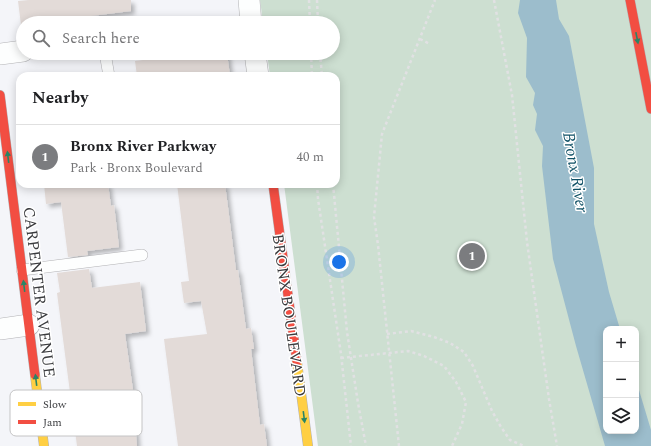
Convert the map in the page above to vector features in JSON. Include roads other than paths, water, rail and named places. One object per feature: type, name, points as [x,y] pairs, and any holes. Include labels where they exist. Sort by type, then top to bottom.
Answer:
[{"type":"main road","points":[[630,0],[651,109]]},
{"type":"main road","name":"CARPENTER AVENUE","points":[[0,95],[37,390]]},
{"type":"main road","name":"BRONX BOULEVARD","points":[[274,188],[308,446]]},
{"type":"main road","name":"CARPENTER AVENUE","points":[[43,436],[44,446]]},
{"type":"street","points":[[248,0],[248,16]]},
{"type":"street","points":[[0,54],[16,52]]},
{"type":"street","points":[[256,60],[257,72]]},
{"type":"street","points":[[0,329],[29,325]]},
{"type":"lane","points":[[106,60],[107,72]]},
{"type":"lane","points":[[22,270],[142,256]]},
{"type":"water","name":"Bronx River","points":[[520,0],[556,0],[559,19],[569,36],[594,168],[594,224],[609,292],[619,326],[603,326],[603,434],[639,434],[639,390],[651,430],[651,446],[605,446],[553,259],[542,166],[543,146],[535,130],[537,114],[533,105],[535,93],[526,77],[527,38],[518,13]]},
{"type":"place","name":"Bronx River Parkway","points":[[472,256]]}]
